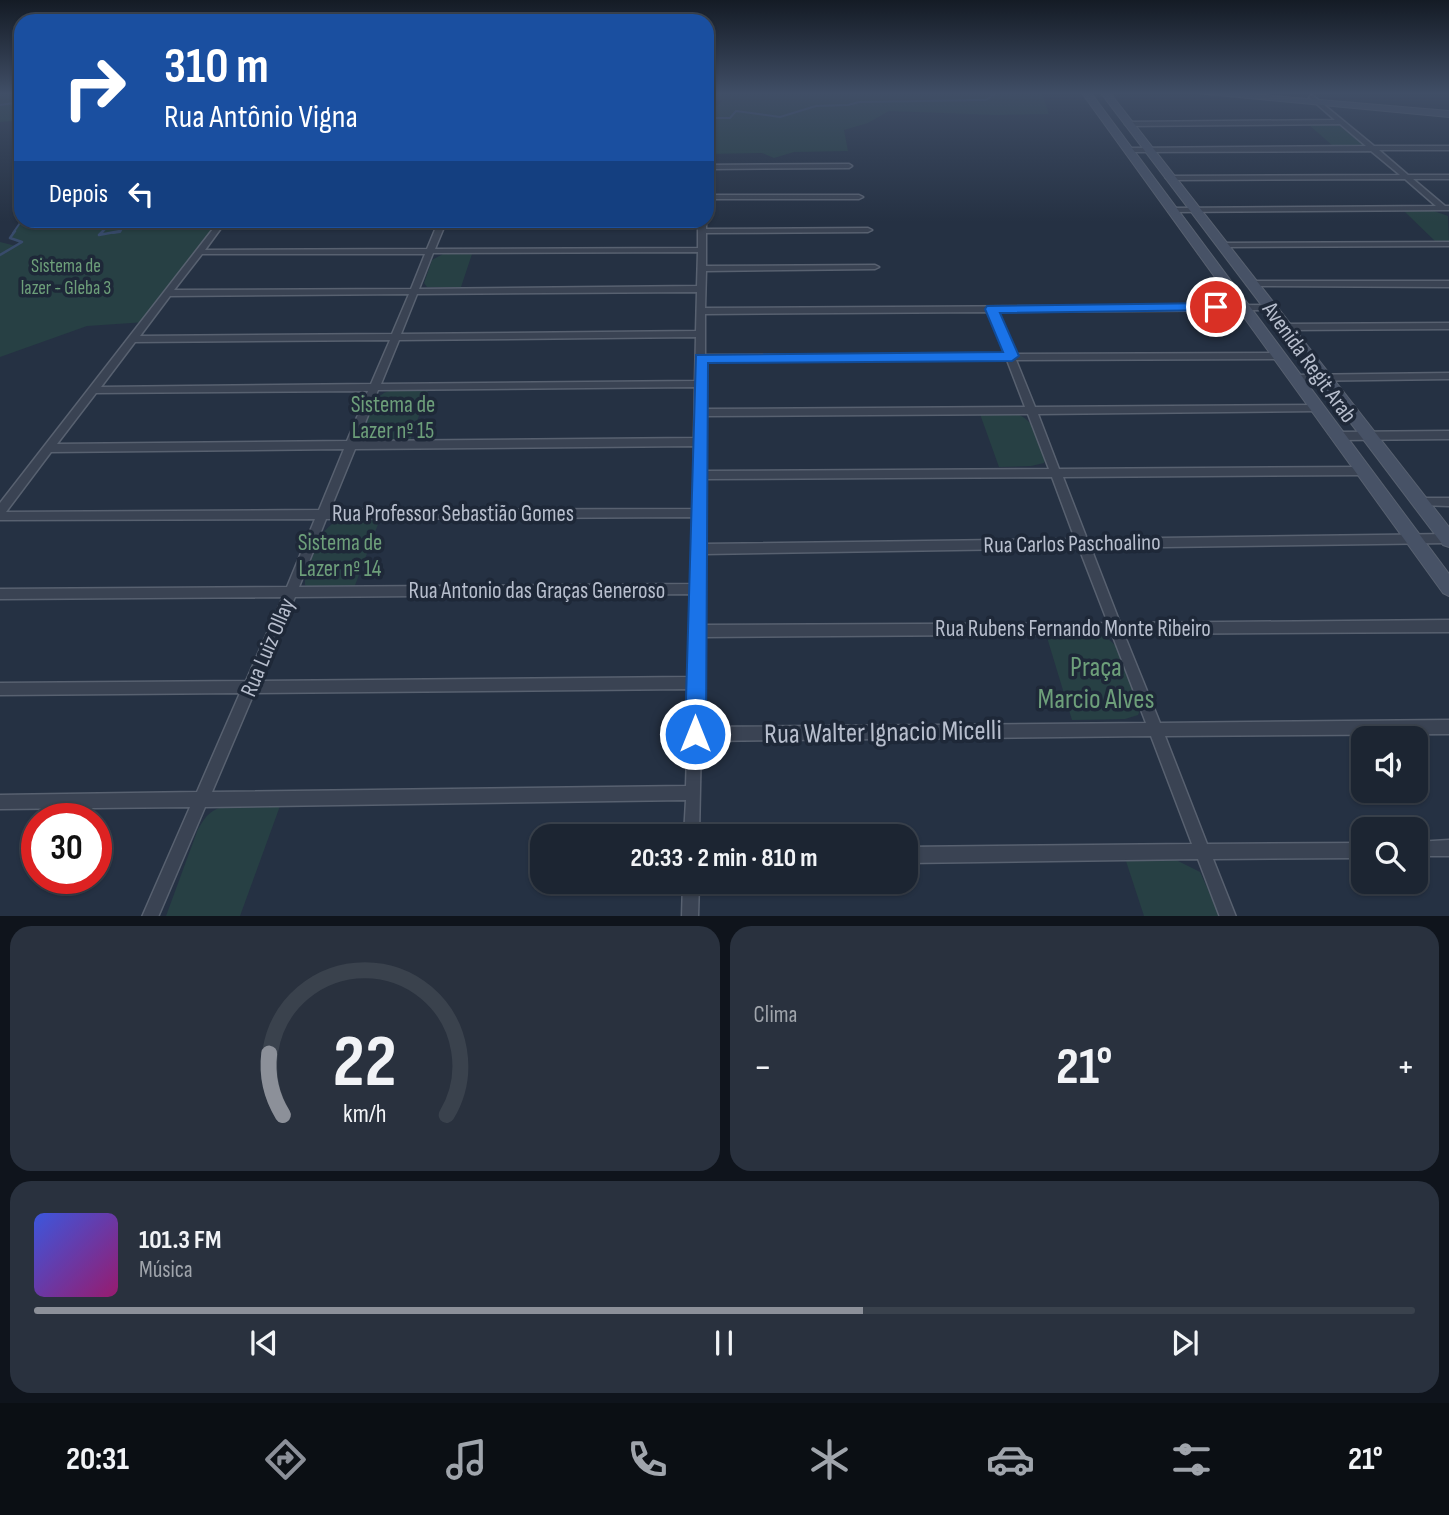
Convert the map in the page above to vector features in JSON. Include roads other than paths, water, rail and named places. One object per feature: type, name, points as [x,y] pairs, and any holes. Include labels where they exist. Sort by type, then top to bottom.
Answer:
[{"type":"main road","name":"Avenida Regit Arab","points":[[1119,136],[1449,588]]},
{"type":"main road","name":"Avenida Regit Arab","points":[[1137,136],[1448,539]]},
{"type":"street","points":[[1359,136],[1447,210]]},
{"type":"street","points":[[1130,150],[1449,148]]},
{"type":"street","points":[[714,167],[849,166]]},
{"type":"street","points":[[1170,178],[1449,177]]},
{"type":"street","points":[[714,197],[859,197]]},
{"type":"street","points":[[1172,210],[1447,210]]},
{"type":"street","points":[[714,226],[868,230]]},
{"type":"street","points":[[0,513],[218,228]]},
{"type":"street","name":"Rua Luiz Ollay","points":[[150,916],[291,592],[440,228]]},
{"type":"street","points":[[692,824],[700,475],[698,384],[701,358],[699,334],[702,311],[702,228]]},
{"type":"street","points":[[1222,245],[1449,244]]},
{"type":"street","points":[[199,252],[701,250]]},
{"type":"street","points":[[701,269],[875,267]]},
{"type":"street","points":[[1252,284],[1449,284]]},
{"type":"street","points":[[168,293],[701,289]]},
{"type":"street","points":[[702,311],[1269,307]]},
{"type":"street","points":[[992,309],[1118,626],[1228,916]]},
{"type":"street","points":[[1285,327],[1449,326]]},
{"type":"street","points":[[134,339],[699,334]]},
{"type":"street","points":[[701,358],[1280,356]]},
{"type":"street","points":[[1296,378],[1449,376]]},
{"type":"street","points":[[94,390],[698,384]]},
{"type":"street","points":[[700,413],[1317,408]]},
{"type":"street","points":[[1339,436],[1449,435]]},
{"type":"street","points":[[50,448],[699,442]]},
{"type":"street","points":[[700,475],[1363,471]]},
{"type":"street","points":[[1420,502],[1449,502]]},
{"type":"street","name":"Rua Professor Sebastião Gomes","points":[[0,513],[697,513]]},
{"type":"street","name":"Rua Carlos Paschoalino","points":[[697,549],[1448,539]]},
{"type":"street","name":"Rua Antonio das Graças Generoso","points":[[0,594],[696,589]]},
{"type":"street","name":"Rua Rubens Fernando Monte Ribeiro","points":[[697,631],[1118,626],[1449,626]]},
{"type":"street","points":[[0,688],[695,683]]},
{"type":"street","name":"Rua Walter Ignacio Micelli","points":[[695,734],[1449,727]]},
{"type":"street","points":[[0,802],[691,793]]},
{"type":"street","points":[[1428,849],[1449,848]]},
{"type":"street","points":[[918,855],[1351,850]]},
{"type":"street","points":[[690,916],[691,894]]},
{"type":"waterway","points":[[13,233],[16,228]]},
{"type":"waterway","points":[[101,233],[106,228]]},
{"type":"waterway","points":[[113,233],[120,232],[122,228]]},
{"type":"waterway","points":[[0,255],[22,242],[10,238],[15,231]]},
{"type":"waterway","points":[[101,233],[99,235],[120,231]]},
{"type":"park label","name":"Sistema de lazer - Gleba 3","points":[[66,276]]},
{"type":"park label","name":"Sistema de Lazer nº 15","points":[[393,417]]},
{"type":"park label","name":"Sistema de Lazer nº 14","points":[[340,555]]},
{"type":"park label","name":"Praça Marcio Alves","points":[[1096,682]]}]
